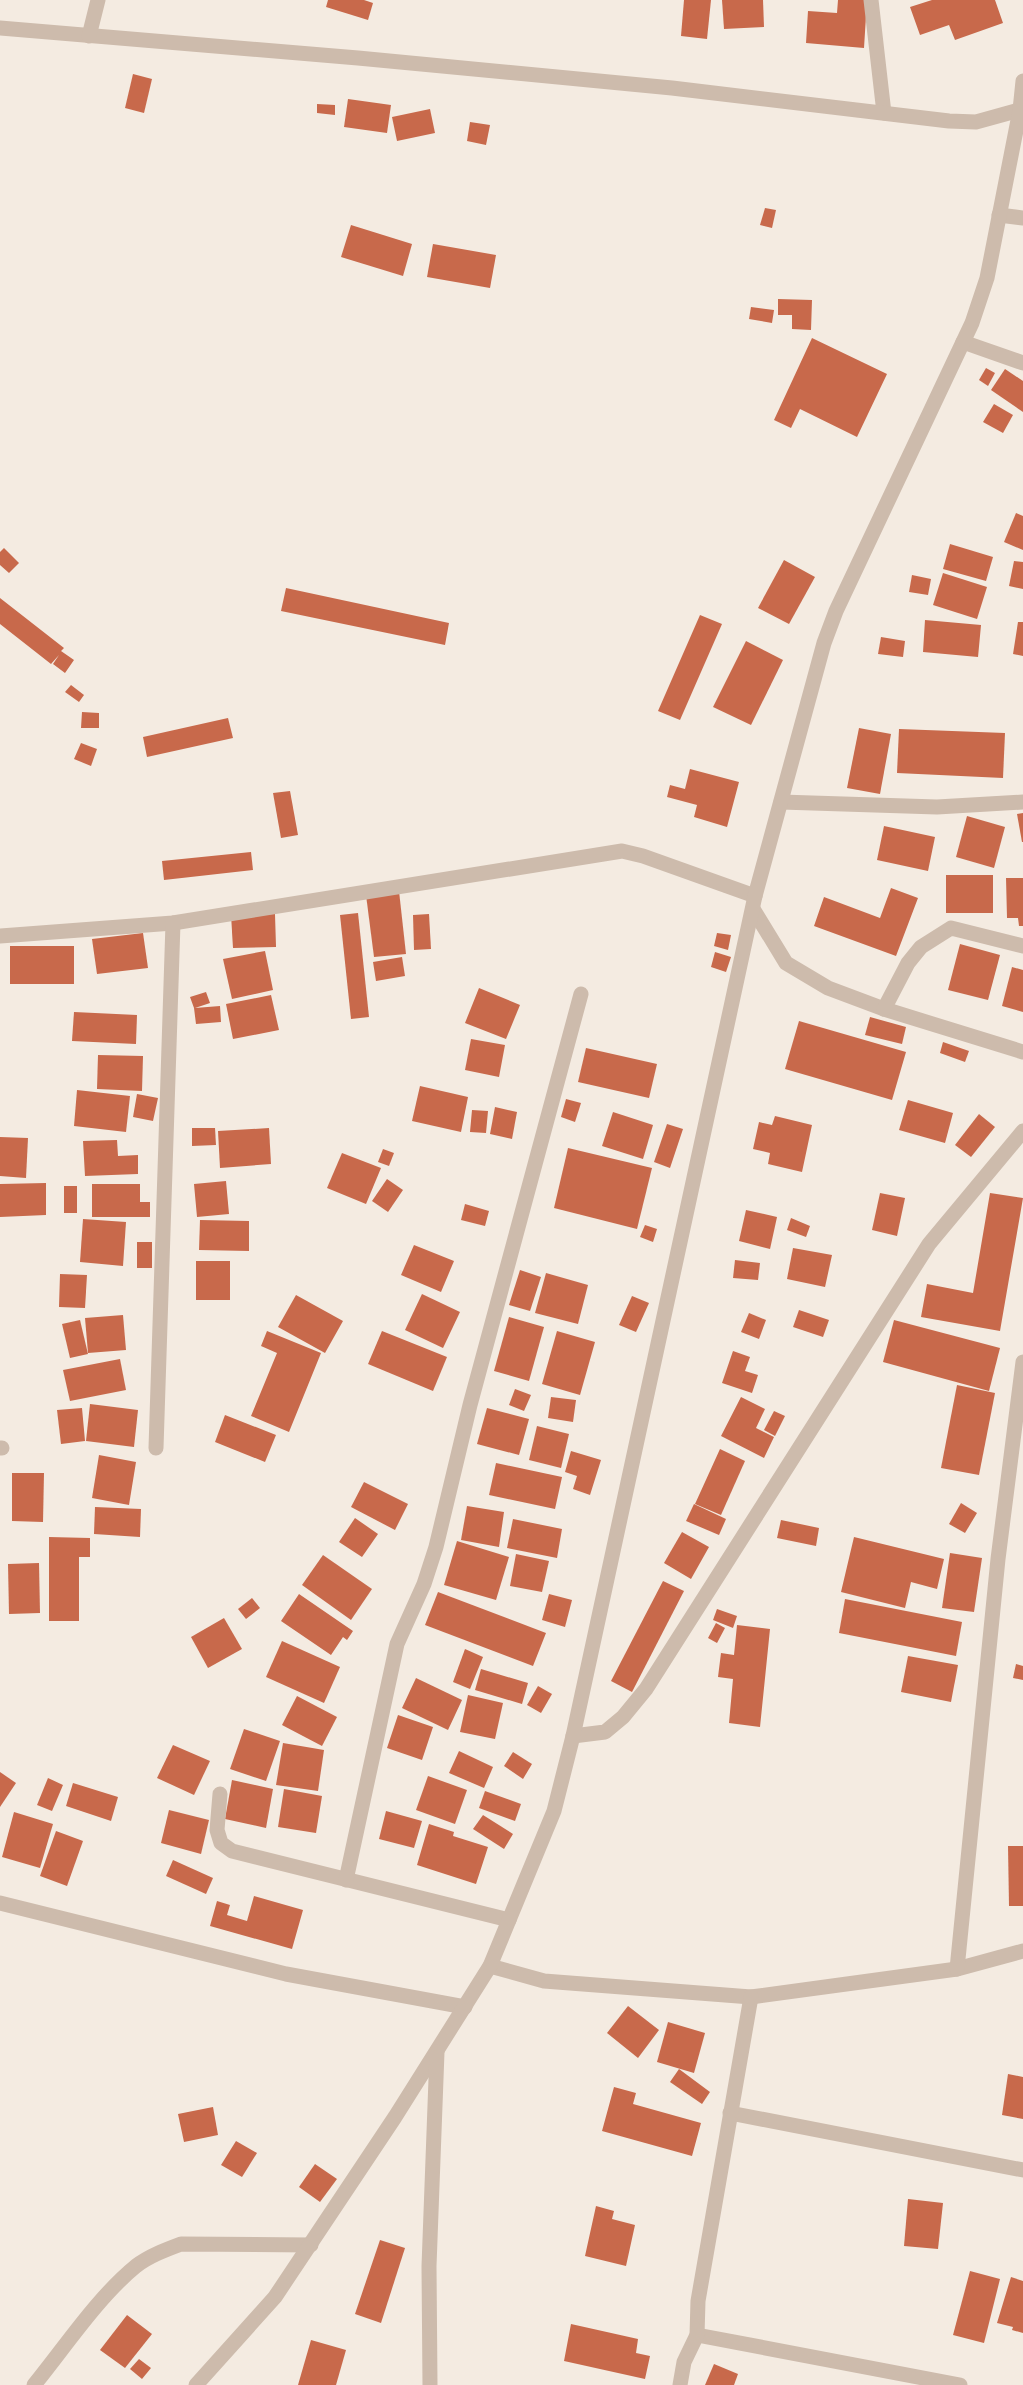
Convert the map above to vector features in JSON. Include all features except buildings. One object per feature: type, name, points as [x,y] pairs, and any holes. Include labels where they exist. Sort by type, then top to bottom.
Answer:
[{"type":"street","points":[[89,36],[98,0]]},
{"type":"street","points":[[871,0],[884,113]]},
{"type":"street","points":[[0,28],[672,88],[976,122],[1021,110]]},
{"type":"street","points":[[196,2385],[275,2297],[437,2052],[490,1966],[554,1811],[573,1736],[754,902],[824,643],[836,611],[963,342],[987,278],[1021,110],[1023,81]]},
{"type":"street","points":[[999,215],[1023,218]]},
{"type":"street","points":[[963,342],[1023,363]]},
{"type":"street","points":[[781,802],[937,807],[1023,802]]},
{"type":"street","points":[[0,936],[173,923],[622,851],[643,856],[754,902],[786,963],[828,988],[884,1010],[1023,1052]]},
{"type":"street","points":[[156,1448],[173,923]]},
{"type":"street","points":[[884,1010],[908,963],[921,947],[951,928],[1023,946]]},
{"type":"street","points":[[346,1880],[397,1644],[424,1584],[436,1547],[470,1405],[581,994]]},
{"type":"street","points":[[573,1736],[605,1732],[623,1717],[646,1689],[929,1244],[1023,1131]]},
{"type":"street","points":[[957,1969],[998,1559],[1023,1362]]},
{"type":"street","points":[[220,1794],[217,1830],[221,1843],[232,1851],[509,1920]]},
{"type":"street","points":[[0,1903],[286,1974],[465,2007]]},
{"type":"street","points":[[490,1966],[544,1982],[751,1996],[957,1969],[1023,1951]]},
{"type":"street","points":[[680,2385],[684,2362],[697,2334],[698,2301],[751,1996]]},
{"type":"street","points":[[430,2385],[429,2266],[437,2052]]},
{"type":"street","points":[[730,2113],[1023,2169]]},
{"type":"street","points":[[34,2385],[116,2286],[137,2265],[160,2251],[181,2244],[311,2245]]},
{"type":"street","points":[[697,2334],[960,2385]]}]
